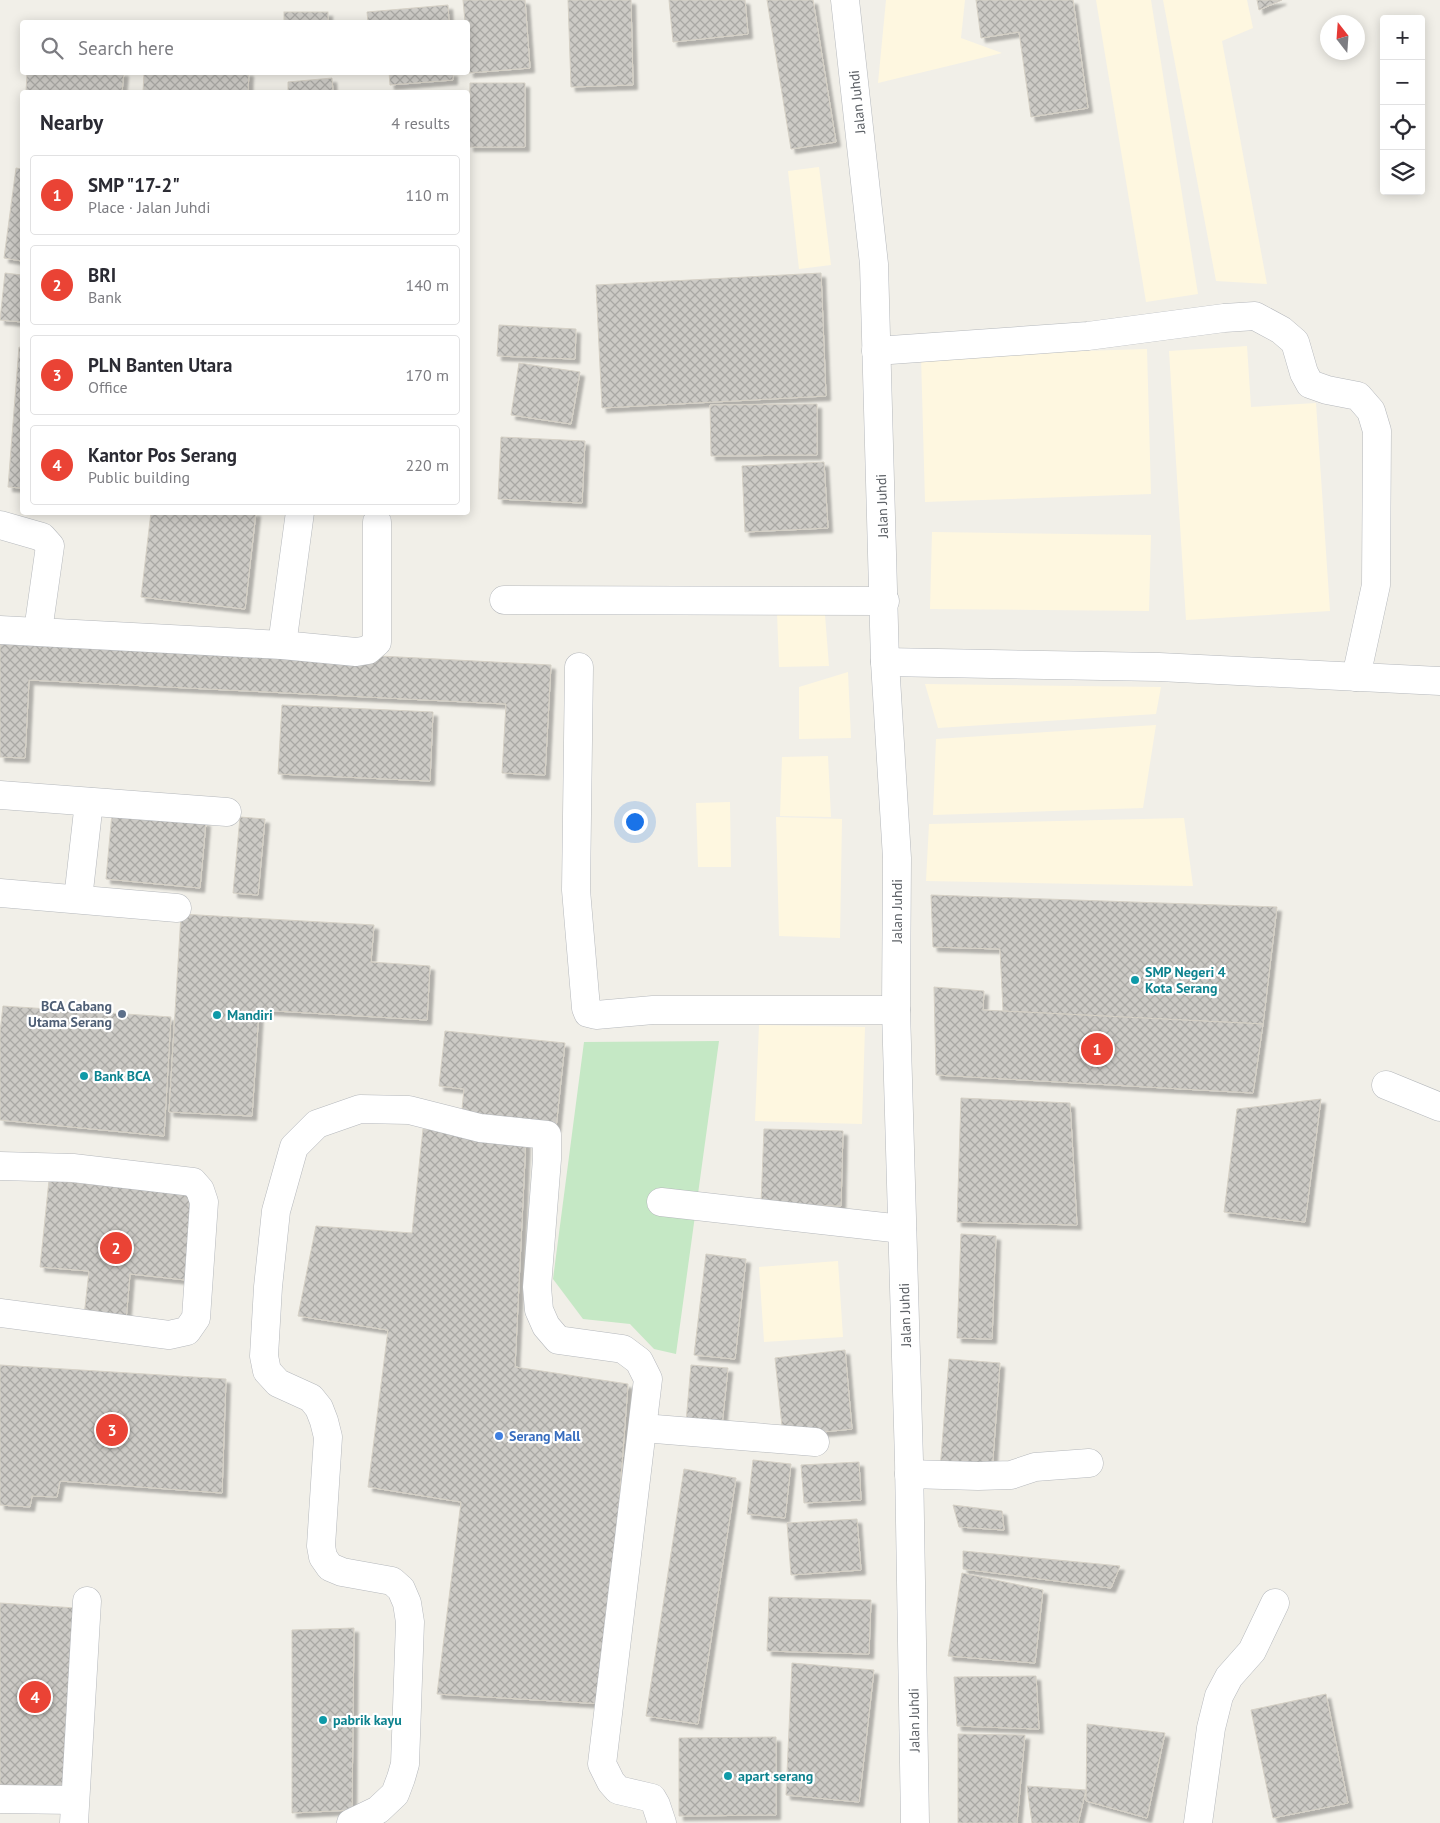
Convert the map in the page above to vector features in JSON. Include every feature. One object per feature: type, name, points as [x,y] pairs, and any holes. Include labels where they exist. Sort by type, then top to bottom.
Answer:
[{"type":"street","name":"Jalan Juhdi","points":[[846,0],[874,264],[885,601],[885,662],[897,858],[896,1010],[909,1474],[916,1823]]},
{"type":"street","points":[[876,351],[1088,336],[1224,318],[1255,316],[1281,330],[1295,342],[1304,373],[1310,384],[1327,390],[1358,396],[1371,411],[1377,431],[1376,585],[1356,677]]},
{"type":"street","points":[[282,645],[300,515]]},
{"type":"street","points":[[0,630],[282,645],[356,652],[368,650],[377,642],[377,522]]},
{"type":"street","points":[[0,525],[42,537],[47,540],[50,546],[38,631]]},
{"type":"street","points":[[504,600],[885,601]]},
{"type":"street","points":[[885,662],[1159,667],[1440,681]]},
{"type":"street","points":[[579,667],[576,890],[586,1008],[588,1013],[596,1015],[653,1010],[896,1010]]},
{"type":"street","points":[[0,795],[227,812]]},
{"type":"street","points":[[78,900],[89,802]]},
{"type":"street","points":[[0,893],[177,908]]},
{"type":"street","points":[[1386,1085],[1440,1107]]},
{"type":"street","points":[[351,1823],[378,1810],[395,1794],[405,1764],[410,1622],[407,1603],[400,1589],[392,1581],[342,1572],[330,1567],[324,1557],[321,1546],[328,1437],[324,1421],[319,1408],[311,1398],[278,1383],[267,1371],[264,1356],[268,1287],[276,1211],[294,1147],[317,1124],[360,1109],[409,1110],[480,1128],[547,1135],[547,1159],[537,1287],[539,1310],[546,1326],[558,1340],[623,1349],[639,1361],[648,1379],[602,1764],[611,1782],[618,1790],[652,1798],[662,1823]]},
{"type":"street","points":[[0,1166],[73,1168],[193,1182],[200,1190],[204,1202],[196,1318],[187,1331],[170,1335],[0,1313]]},
{"type":"street","points":[[661,1202],[902,1229]]},
{"type":"street","points":[[643,1428],[815,1442]]},
{"type":"street","points":[[909,1474],[1011,1475],[1035,1467],[1089,1464]]},
{"type":"street","points":[[0,1799],[74,1812],[87,1601]]},
{"type":"street","points":[[1198,1823],[1211,1728],[1219,1696],[1229,1677],[1252,1651],[1275,1603]]},
{"type":"shaded area","points":[[886,0],[965,0],[961,38],[1002,53],[878,83]]},
{"type":"shaded area","points":[[1096,0],[1151,0],[1198,294],[1146,302]]},
{"type":"shaded area","points":[[1163,0],[1247,0],[1253,28],[1222,41],[1267,284],[1216,281]]},
{"type":"shaded area","points":[[819,167],[831,265],[799,269],[788,171]]},
{"type":"shaded area","points":[[1247,346],[1251,407],[1316,403],[1330,611],[1186,620],[1169,351]]},
{"type":"shaded area","points":[[1147,349],[1151,494],[925,502],[921,356]]},
{"type":"shaded area","points":[[932,532],[1151,535],[1149,611],[930,609]]},
{"type":"shaded area","points":[[777,612],[825,615],[829,666],[779,667]]},
{"type":"shaded area","points":[[848,672],[851,738],[799,739],[799,687]]},
{"type":"shaded area","points":[[925,684],[1161,687],[1156,714],[938,728]]},
{"type":"shaded area","points":[[1156,725],[1143,808],[933,815],[936,739]]},
{"type":"shaded area","points":[[828,756],[831,817],[780,816],[782,757]]},
{"type":"shaded area","points":[[730,802],[731,867],[698,867],[696,803]]},
{"type":"shaded area","points":[[776,817],[842,819],[840,938],[779,936]]},
{"type":"shaded area","points":[[1184,818],[1193,886],[926,881],[929,824]]},
{"type":"shaded area","points":[[759,1025],[865,1027],[862,1124],[755,1121]]},
{"type":"shaded area","points":[[838,1261],[843,1337],[764,1342],[759,1267]]},
{"type":"green space","points":[[719,1041],[676,1354],[654,1349],[630,1324],[583,1319],[553,1279],[584,1042]]},
{"type":"building","points":[[463,0],[525,0],[530,68],[470,73],[470,20],[465,20]]},
{"type":"building","points":[[568,0],[631,0],[633,85],[571,87]]},
{"type":"building","points":[[669,0],[745,0],[748,34],[673,42]]},
{"type":"building","points":[[767,0],[813,0],[836,142],[791,149]]},
{"type":"building","points":[[976,0],[1073,0],[1088,108],[1031,117],[1019,32],[981,38]]},
{"type":"building","points":[[1257,0],[1282,0],[1259,10]]},
{"type":"building","points":[[448,5],[449,20],[368,20],[367,12]]},
{"type":"building","points":[[284,12],[328,12],[328,20],[284,20]]},
{"type":"building","points":[[27,75],[124,75],[122,90],[26,90]]},
{"type":"building","points":[[144,75],[249,75],[248,90],[143,90]]},
{"type":"building","points":[[389,75],[453,75],[453,80],[390,85]]},
{"type":"building","points":[[332,78],[333,90],[288,90],[288,82]]},
{"type":"building","points":[[470,83],[525,83],[525,147],[470,147]]},
{"type":"building","points":[[16,168],[20,169],[20,261],[4,258]]},
{"type":"building","points":[[5,273],[20,275],[20,322],[0,320]]},
{"type":"building","points":[[821,273],[826,396],[602,408],[596,285]]},
{"type":"building","points":[[499,325],[576,329],[575,359],[497,356]]},
{"type":"building","points":[[19,347],[20,488],[8,487]]},
{"type":"building","points":[[519,363],[580,372],[571,424],[511,415]]},
{"type":"building","points":[[817,404],[817,455],[711,456],[710,405]]},
{"type":"building","points":[[501,437],[585,441],[582,503],[498,499]]},
{"type":"building","points":[[824,462],[828,528],[745,532],[742,466]]},
{"type":"building","points":[[151,515],[256,515],[245,609],[141,597]]},
{"type":"building","points":[[0,636],[551,665],[545,775],[502,773],[506,704],[29,680],[25,758],[0,757]]},
{"type":"building","points":[[282,705],[433,712],[430,781],[278,774]]},
{"type":"building","points":[[112,813],[206,822],[200,888],[106,879]]},
{"type":"building","points":[[240,817],[265,819],[258,895],[233,893]]},
{"type":"building","name":"SMP Negeri 4 Kota Serang","points":[[931,895],[1277,907],[1263,1024],[1003,1011],[1000,949],[933,947]]},
{"type":"building","name":"Mandiri","points":[[181,914],[374,925],[371,962],[430,966],[427,1020],[259,1010],[252,1116],[169,1112]]},
{"type":"building","points":[[934,987],[984,991],[983,1010],[1263,1024],[1253,1093],[936,1075]]},
{"type":"building","name":"Bank BCA","points":[[3,1006],[171,1017],[164,1136],[0,1120],[0,1032]]},
{"type":"building","points":[[445,1031],[565,1043],[556,1128],[461,1119],[464,1089],[439,1086]]},
{"type":"building","points":[[961,1098],[1070,1103],[1077,1225],[957,1222]]},
{"type":"building","points":[[1321,1099],[1305,1222],[1224,1212],[1237,1109]]},
{"type":"building","name":"Serang Mall","points":[[423,1129],[526,1138],[515,1367],[628,1384],[604,1704],[437,1694],[461,1502],[368,1487],[388,1330],[298,1316],[316,1226],[412,1233]]},
{"type":"building","points":[[764,1129],[843,1131],[841,1206],[761,1204]]},
{"type":"building","points":[[49,1180],[195,1195],[186,1280],[130,1274],[126,1320],[84,1316],[89,1271],[40,1267]]},
{"type":"building","points":[[961,1234],[996,1236],[992,1339],[957,1338]]},
{"type":"building","points":[[706,1254],[746,1259],[735,1359],[694,1355]]},
{"type":"building","points":[[845,1350],[852,1429],[783,1436],[775,1358]]},
{"type":"building","points":[[949,1359],[1000,1363],[992,1472],[940,1469]]},
{"type":"building","points":[[0,1365],[226,1379],[222,1493],[60,1481],[57,1497],[32,1496],[30,1507],[0,1505]]},
{"type":"building","points":[[691,1365],[728,1368],[722,1425],[686,1422]]},
{"type":"building","points":[[753,1460],[791,1464],[785,1518],[747,1514]]},
{"type":"building","points":[[859,1462],[861,1500],[804,1503],[801,1465]]},
{"type":"building","points":[[684,1469],[736,1478],[698,1724],[646,1716]]},
{"type":"building","points":[[953,1505],[1002,1511],[1004,1530],[959,1527]]},
{"type":"building","points":[[857,1519],[861,1570],[791,1575],[787,1523]]},
{"type":"building","points":[[963,1551],[1120,1566],[1111,1588],[963,1569]]},
{"type":"building","points":[[962,1573],[1043,1590],[1035,1663],[948,1656]]},
{"type":"building","points":[[769,1597],[871,1600],[869,1654],[767,1651]]},
{"type":"building","points":[[0,1603],[76,1608],[64,1787],[0,1785]]},
{"type":"building","name":"pabrik kayu","points":[[354,1628],[352,1810],[292,1813],[292,1630]]},
{"type":"building","points":[[792,1663],[874,1670],[859,1802],[786,1795]]},
{"type":"building","points":[[1036,1676],[1039,1729],[957,1726],[954,1677]]},
{"type":"building","points":[[1326,1694],[1348,1803],[1273,1818],[1251,1710]]},
{"type":"building","points":[[1087,1724],[1165,1733],[1147,1818],[1086,1801]]},
{"type":"building","points":[[958,1734],[1025,1735],[1017,1823],[958,1823]]},
{"type":"building","name":"apart serang","points":[[776,1737],[776,1815],[679,1816],[679,1738]]},
{"type":"building","points":[[1027,1786],[1086,1790],[1078,1823],[1032,1823]]},
{"type":"place","name":"SMP Negeri 4 Kota Serang","points":[[1135,980]]},
{"type":"place","name":"BCA Cabang Utama Serang","points":[[122,1014]]},
{"type":"place","name":"Mandiri","points":[[217,1015]]},
{"type":"place","name":"SMP \"17-2\"","points":[[1097,1049]]},
{"type":"place","name":"Bank BCA","points":[[84,1076]]},
{"type":"place","name":"BRI","points":[[116,1248]]},
{"type":"place","name":"PLN Banten Utara","points":[[112,1430]]},
{"type":"place","name":"Serang Mall","points":[[499,1436]]},
{"type":"place","name":"Kantor Pos Serang","points":[[35,1697]]},
{"type":"place","name":"pabrik kayu","points":[[323,1720]]},
{"type":"place","name":"apart serang","points":[[728,1776]]}]
